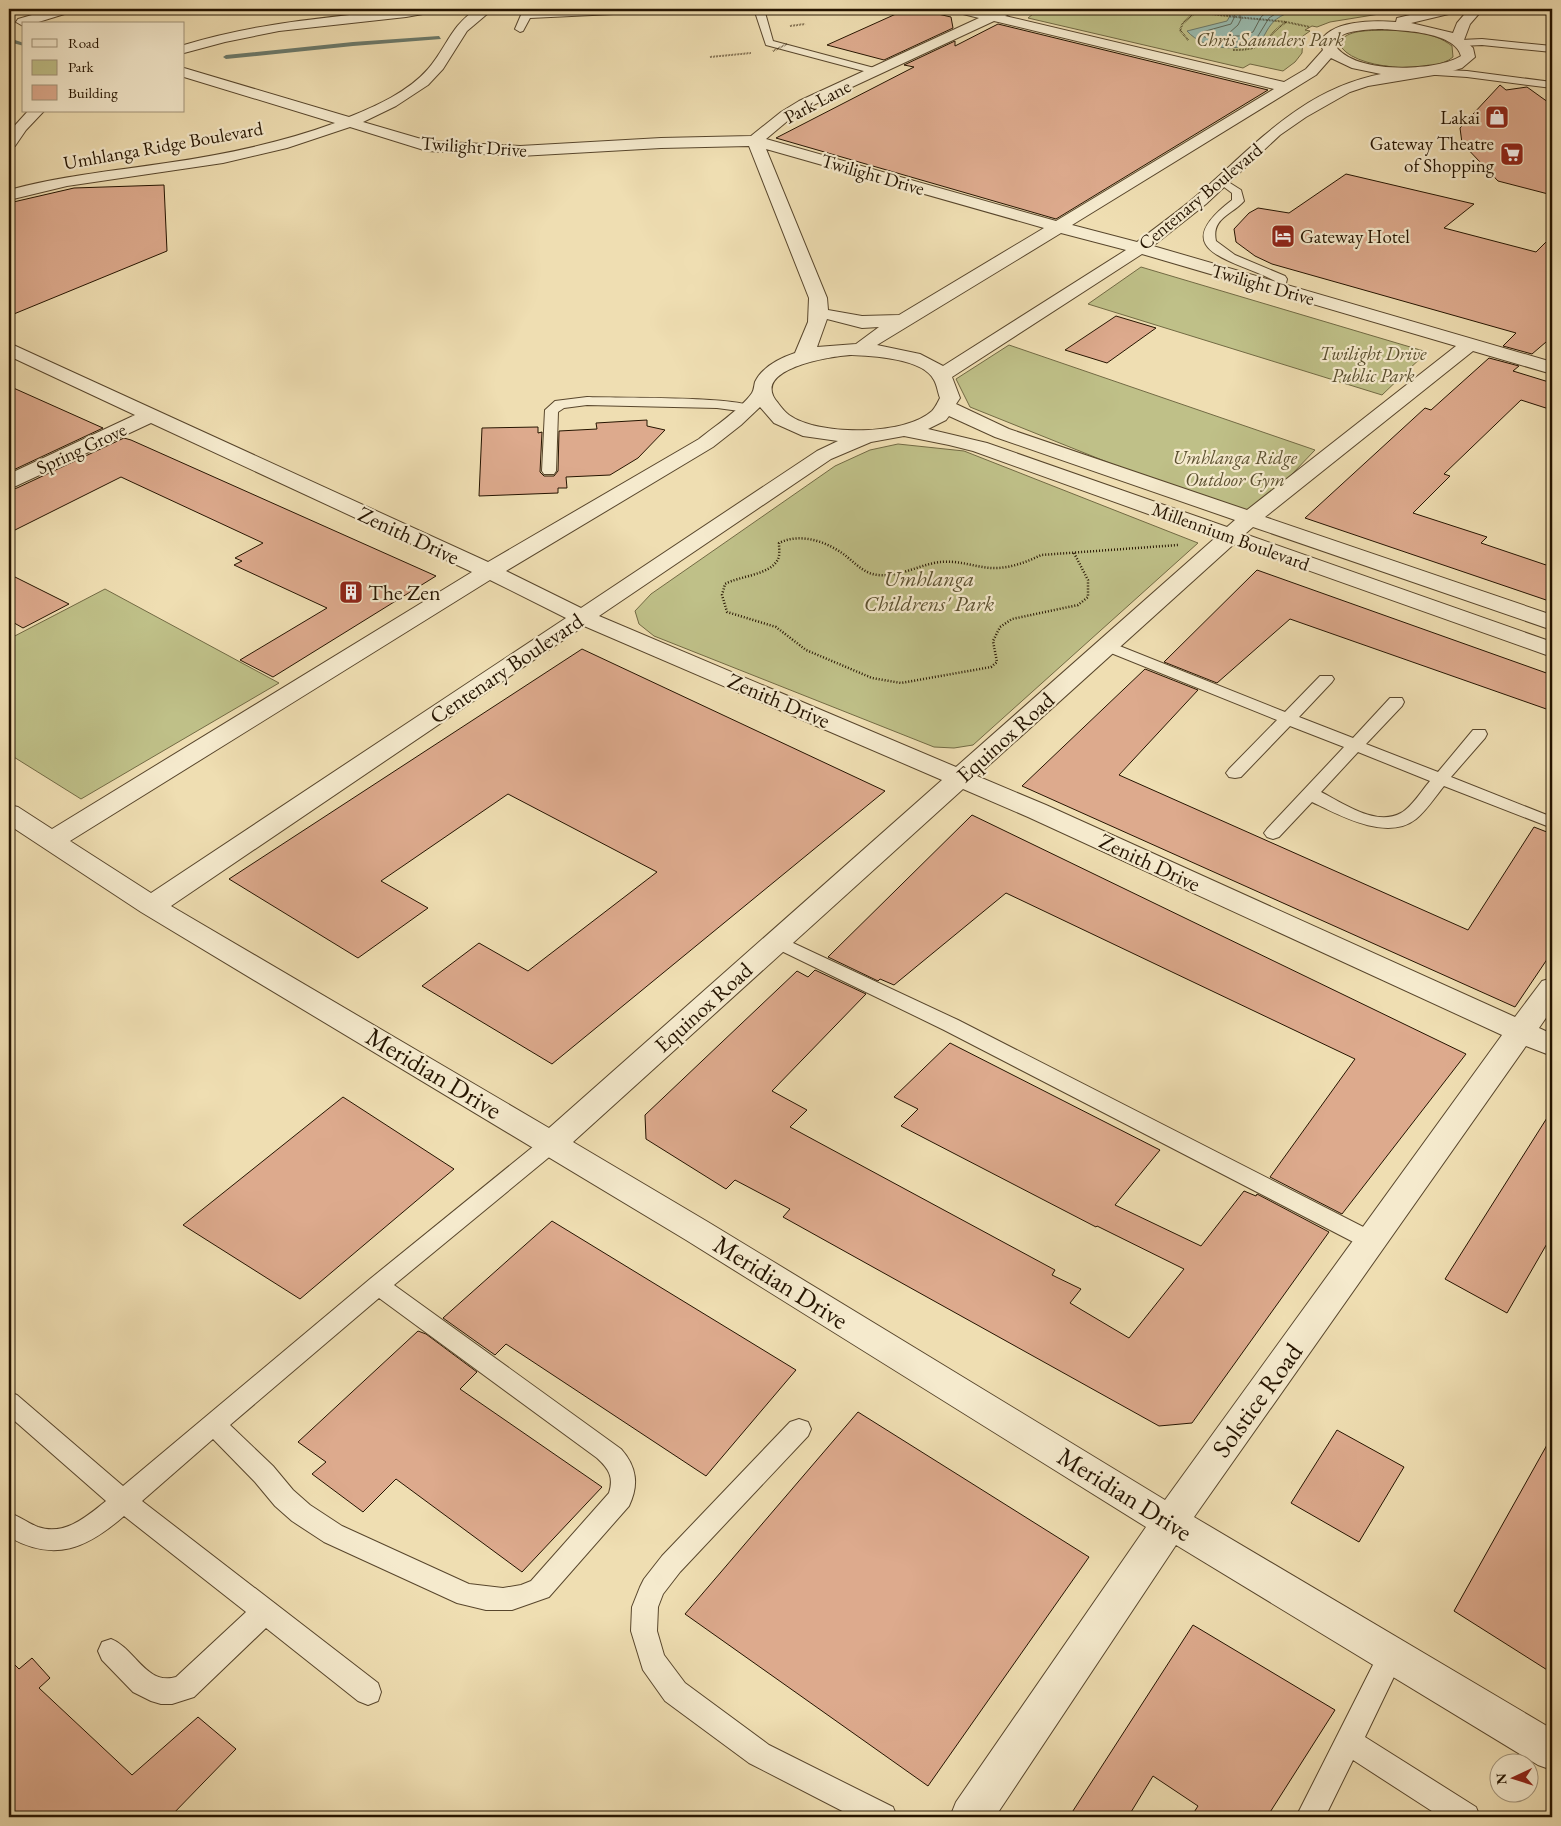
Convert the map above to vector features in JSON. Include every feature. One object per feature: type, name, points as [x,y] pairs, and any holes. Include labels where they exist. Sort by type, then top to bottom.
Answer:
[{"type":"street","points":[[28,22],[66,9]]},
{"type":"street","points":[[185,49],[249,31],[284,25],[429,9]]},
{"type":"street","name":"Umhlanga Ridge Boulevard","points":[[9,195],[61,182],[167,168],[228,157],[287,143],[349,122],[392,102],[425,81],[437,67],[464,24],[486,9]]},
{"type":"street","points":[[960,9],[1285,87]]},
{"type":"street","name":"Park Lane","points":[[755,141],[773,125],[798,108],[1009,9]]},
{"type":"street","points":[[1378,25],[1428,30],[1459,42],[1469,52],[1468,57],[1465,62],[1449,68],[1420,72],[1389,71],[1363,66],[1343,59],[1330,51],[1327,45],[1328,40],[1336,33],[1350,28],[1378,25],[1452,9]]},
{"type":"street","points":[[1459,42],[1464,23],[1476,9]]},
{"type":"street","points":[[9,18],[22,22]]},
{"type":"street","name":"Centenary Boulevard","points":[[856,349],[1311,72],[1330,51]]},
{"type":"street","name":"Twilight Drive","points":[[185,72],[427,146],[520,151],[660,142],[755,141],[1140,248],[1552,368]]},
{"type":"street","name":"Centenary Boulevard","points":[[941,375],[963,363],[1140,248],[1200,201],[1276,132],[1301,114],[1345,89],[1364,82],[1420,72]]},
{"type":"street","points":[[9,144],[20,127],[36,112]]},
{"type":"street","points":[[755,141],[818,298],[846,333],[856,349]]},
{"type":"street","points":[[803,356],[817,328],[820,314],[818,298]]},
{"type":"street","points":[[831,316],[862,322],[904,319]]},
{"type":"street","name":"Equinox Road","points":[[552,1143],[1240,528],[1470,344]]},
{"type":"street","name":"Zenith Drive","points":[[9,348],[414,538],[489,571],[582,617],[960,777],[1552,1046]]},
{"type":"street","points":[[51,841],[489,571],[706,444],[734,421],[754,401],[766,379],[780,366],[803,356],[856,349],[882,351],[906,356],[926,364],[941,375],[949,385],[951,396],[947,407],[932,421],[907,431],[865,437],[834,436],[805,430],[783,420],[768,408],[754,401]]},
{"type":"street","name":"Millennium Boulevard","points":[[947,407],[1002,433],[1552,650]]},
{"type":"street","name":"Spring Grove","points":[[9,482],[152,415]]},
{"type":"street","name":"Millennium Boulevard","points":[[907,431],[980,447],[1552,623]]},
{"type":"street","name":"Centenary Boulevard","points":[[151,906],[824,455],[865,437]]},
{"type":"street","name":"Meridian Drive","points":[[9,813],[151,906],[552,1143],[1170,1522],[1552,1751]]},
{"type":"street","name":"Solstice Road","points":[[971,1817],[1170,1522],[1552,988]]},
{"type":"lane","points":[[520,29],[526,15],[655,9]]},
{"type":"lane","points":[[759,9],[769,44],[875,71]]},
{"type":"lane","points":[[1459,42],[1482,42],[1552,50]]},
{"type":"lane","points":[[1420,72],[1463,73],[1552,85]]},
{"type":"lane","points":[[1222,181],[1237,192],[1238,201],[1214,220],[1207,234],[1209,241],[1214,248],[1227,256],[1274,274],[1281,279],[1280,289]]},
{"type":"lane","points":[[550,471],[550,421],[552,410],[560,404],[587,401],[686,403],[754,401]]},
{"type":"lane","points":[[1107,646],[1286,719],[1552,823]]},
{"type":"lane","points":[[1235,773],[1326,679]]},
{"type":"lane","points":[[1273,833],[1396,702]]},
{"type":"lane","points":[[1310,794],[1372,822],[1401,821],[1410,816],[1479,734]]},
{"type":"lane","points":[[776,941],[951,1026],[1371,1241]]},
{"type":"lane","points":[[9,1524],[20,1531],[38,1538],[55,1541],[74,1538],[92,1527],[378,1286],[552,1143]]},
{"type":"lane","points":[[214,1424],[264,1474],[284,1498],[301,1513],[333,1534],[466,1595],[488,1600],[510,1600],[525,1597],[540,1589],[620,1498],[624,1486],[624,1474],[619,1463],[595,1443],[378,1286]]},
{"type":"lane","points":[[9,1402],[124,1501],[368,1692]]},
{"type":"lane","points":[[800,1429],[737,1493],[653,1587],[645,1607],[644,1631],[652,1661],[675,1692],[695,1708],[759,1754],[883,1817]]},
{"type":"lane","points":[[111,1651],[143,1684],[158,1692],[172,1693],[184,1688],[265,1611]]},
{"type":"lane","points":[[1310,1817],[1391,1656]]},
{"type":"lane","points":[[1349,1742],[1466,1817]]},
{"type":"path","points":[[1186,9],[1196,12],[1286,22],[1336,33]]},
{"type":"path","points":[[1190,42],[1180,30],[1183,23],[1199,9]]},
{"type":"path","points":[[1228,50],[1253,49],[1263,44],[1279,26],[1286,22]]},
{"type":"path","points":[[768,52],[787,44]]},
{"type":"path","points":[[710,57],[754,53]]},
{"type":"path","points":[[1074,553],[1090,585],[1088,595],[1081,602],[1073,608],[1056,612],[1012,618],[997,631],[992,640],[997,662],[991,667],[918,681],[901,683],[872,678],[806,650],[776,627],[727,612],[721,600],[722,588],[727,581],[759,574],[774,566],[778,559],[779,544],[787,539],[803,538],[819,541],[844,554],[866,572],[878,575],[904,573],[933,563],[957,560],[996,568],[1024,563],[1041,555],[1181,545]]},
{"type":"green space","name":"Chris Saunders Park","points":[[1032,9],[1410,9],[1330,22],[1317,27],[1312,26],[1305,30],[1310,31],[1303,36],[1302,53],[1295,62],[1283,71],[1250,64],[1243,68],[1028,18],[1033,14],[1025,12]]},
{"type":"green space","points":[[1384,30],[1410,31],[1436,37],[1452,46],[1453,57],[1443,63],[1429,66],[1393,67],[1358,59],[1346,52],[1339,43],[1347,35],[1353,33]]},
{"type":"green space","name":"Twilight Drive Public Park","points":[[1141,267],[1427,352],[1382,395],[1088,304]]},
{"type":"green space","name":"Umhlanga Ridge Outdoor Gym","points":[[1009,345],[1315,450],[1249,519],[970,407],[956,379]]},
{"type":"green space","name":"Umhlanga Childrens' Park","points":[[898,444],[964,451],[1198,543],[973,745],[954,748],[934,747],[654,636],[639,624],[635,611],[651,594],[835,466],[870,450]]},
{"type":"green space","points":[[105,589],[279,683],[81,799],[9,754],[9,639]]},
{"type":"water","points":[[1225,9],[1299,9],[1276,19],[1262,40],[1244,46],[1223,48],[1213,46],[1194,38],[1187,31],[1227,21],[1230,16]]},
{"type":"building","points":[[907,9],[916,9],[951,17],[953,28],[884,60],[827,45]]},
{"type":"building","points":[[998,24],[1268,90],[1056,219],[776,138],[914,67],[904,65],[955,41],[955,46]]},
{"type":"building","name":"Gateway Theatre of Shopping","points":[[1500,85],[1506,90],[1527,87],[1552,105],[1552,195],[1498,181],[1462,143],[1460,128]]},
{"type":"building","points":[[1346,174],[1474,204],[1444,228],[1536,252],[1552,236],[1552,344],[1546,342],[1532,354],[1503,346],[1516,333],[1272,264],[1255,256],[1236,242],[1234,229],[1249,213],[1258,208],[1289,213]]},
{"type":"building","points":[[164,185],[167,251],[9,316],[9,203],[74,188]]},
{"type":"building","points":[[1116,316],[1156,328],[1107,363],[1065,350]]},
{"type":"building","points":[[1489,358],[1519,366],[1513,371],[1552,383],[1552,410],[1521,400],[1444,474],[1450,476],[1413,513],[1487,537],[1481,543],[1552,567],[1552,602],[1305,518],[1425,408],[1431,410]]},
{"type":"building","points":[[9,386],[103,428],[9,472]]},
{"type":"building","points":[[647,420],[647,426],[665,430],[638,458],[610,475],[566,477],[567,488],[558,488],[558,493],[479,496],[482,428],[538,427],[538,433],[542,432],[540,472],[544,476],[554,476],[558,471],[559,431],[597,429],[596,423]]},
{"type":"building","points":[[124,438],[436,576],[273,677],[240,660],[327,608],[234,565],[242,561],[235,558],[263,543],[121,477],[9,533],[9,490]]},
{"type":"building","points":[[1257,570],[1552,675],[1552,711],[1290,619],[1217,683],[1164,662]]},
{"type":"building","points":[[9,574],[69,604],[23,628],[9,620]]},
{"type":"building","points":[[582,649],[885,791],[552,1064],[422,986],[479,943],[528,971],[657,872],[508,794],[381,881],[428,908],[358,958],[229,879]]},
{"type":"building","points":[[1145,669],[1198,690],[1119,775],[1468,930],[1534,827],[1552,834],[1552,952],[1515,1007],[1022,786]]},
{"type":"building","points":[[972,815],[1466,1054],[1342,1214],[1270,1177],[1355,1059],[1006,893],[894,985],[880,979],[878,981],[828,957]]},
{"type":"building","points":[[815,970],[866,994],[772,1091],[807,1110],[790,1127],[1055,1270],[1052,1275],[1081,1289],[1070,1303],[1129,1338],[1184,1269],[1096,1227],[901,1126],[918,1109],[894,1097],[950,1043],[1160,1150],[1115,1205],[1201,1246],[1244,1191],[1256,1196],[1257,1194],[1329,1232],[1192,1423],[1159,1426],[783,1217],[790,1209],[735,1180],[726,1189],[646,1139],[645,1115],[797,971],[808,977]]},
{"type":"building","points":[[343,1097],[454,1169],[300,1299],[183,1225]]},
{"type":"building","points":[[1552,1110],[1552,1235],[1507,1313],[1445,1279]]},
{"type":"building","points":[[552,1221],[796,1370],[706,1476],[506,1344],[495,1355],[443,1318]]},
{"type":"building","points":[[418,1331],[426,1334],[477,1372],[460,1389],[602,1487],[522,1572],[396,1479],[363,1512],[312,1474],[326,1462],[298,1442]]},
{"type":"building","points":[[858,1412],[1089,1557],[928,1786],[685,1614]]},
{"type":"building","points":[[1337,1430],[1404,1467],[1359,1542],[1291,1503]]},
{"type":"building","points":[[1552,1436],[1552,1673],[1454,1611]]},
{"type":"building","points":[[1193,1625],[1335,1710],[1267,1817],[1191,1817],[1198,1806],[1153,1776],[1128,1817],[1069,1817]]},
{"type":"building","points":[[32,1658],[50,1678],[39,1688],[132,1775],[198,1717],[236,1749],[170,1817],[9,1817],[9,1659],[19,1669]]},
{"type":"waterway","points":[[226,57],[353,44],[439,38]]},
{"type":"waterway","points":[[9,40],[22,44]]},
{"type":"place","name":"Lakai","points":[[1497,117]]},
{"type":"place","name":"Gateway Theatre of Shopping","points":[[1512,154]]},
{"type":"place","name":"Gateway Hotel","points":[[1283,236]]},
{"type":"place","name":"The Zen","points":[[351,592]]}]
